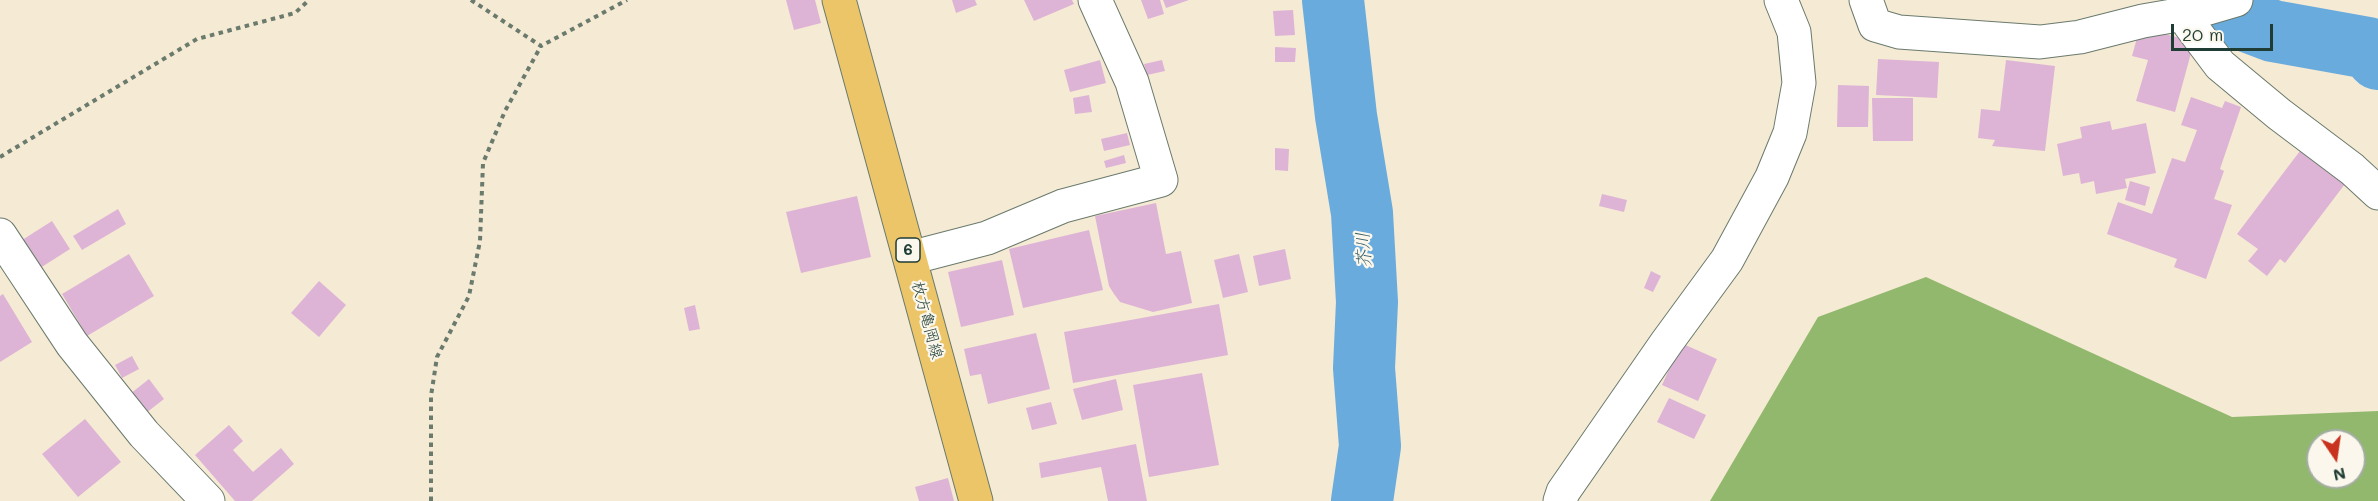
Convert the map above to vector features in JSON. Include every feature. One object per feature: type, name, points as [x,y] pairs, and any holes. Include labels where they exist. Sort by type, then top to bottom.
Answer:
[{"type":"main road","name":"枚方亀岡線","points":[[838,0],[976,501]]},
{"type":"street","points":[[910,258],[987,238],[1063,206],[1161,180],[1132,82],[1095,0]]},
{"type":"street","points":[[1560,501],[1563,492],[1647,370],[1727,260],[1772,177],[1790,133],[1798,83],[1794,32],[1781,0]]},
{"type":"street","points":[[1866,0],[1875,25],[1899,32],[2040,42],[2080,37],[2143,21],[2189,13],[2236,0]]},
{"type":"street","points":[[2189,13],[2190,25],[2220,64],[2279,114],[2352,169],[2378,194]]},
{"type":"street","points":[[0,235],[72,344],[144,434],[208,501]]},
{"type":"path","points":[[0,157],[197,39],[295,13],[309,0]]},
{"type":"path","points":[[471,0],[541,46]]},
{"type":"path","points":[[431,501],[432,386],[437,357],[469,296],[480,242],[483,164],[505,111],[541,46],[627,0]]},
{"type":"green space","points":[[1926,277],[2232,417],[2378,411],[2378,501],[1710,501],[1818,317]]},
{"type":"building","points":[[786,0],[815,0],[821,23],[794,30]]},
{"type":"building","points":[[952,0],[975,0],[977,5],[956,13]]},
{"type":"building","points":[[1024,0],[1072,0],[1074,4],[1034,21]]},
{"type":"building","points":[[1141,0],[1160,0],[1164,14],[1148,19]]},
{"type":"building","points":[[1163,0],[1189,0],[1166,8]]},
{"type":"building","points":[[1293,10],[1295,35],[1275,36],[1273,11]]},
{"type":"building","points":[[2140,27],[2194,42],[2175,112],[2136,101],[2148,60],[2132,56]]},
{"type":"building","points":[[1275,47],[1296,48],[1295,62],[1275,62]]},
{"type":"building","points":[[1878,59],[1939,62],[1937,98],[1876,95]]},
{"type":"building","points":[[1100,60],[1106,83],[1070,92],[1064,70]]},
{"type":"building","points":[[1162,60],[1165,71],[1147,75],[1144,64]]},
{"type":"building","points":[[2006,60],[2055,66],[2045,151],[1992,146],[1995,140],[1978,138],[1981,109],[2000,111]]},
{"type":"building","points":[[1838,85],[1869,86],[1868,127],[1837,127]]},
{"type":"building","points":[[1089,95],[1092,112],[1075,114],[1073,98]]},
{"type":"building","points":[[2191,97],[2222,108],[2225,101],[2241,107],[2220,169],[2224,171],[2214,199],[2232,205],[2206,279],[2174,267],[2177,259],[2107,234],[2118,202],[2152,214],[2172,158],[2185,162],[2197,130],[2181,125]]},
{"type":"building","points":[[1872,98],[1913,98],[1913,141],[1873,141]]},
{"type":"building","points":[[2110,121],[2112,130],[2146,123],[2156,173],[2125,179],[2127,188],[2096,194],[2094,181],[2081,184],[2079,173],[2063,176],[2057,144],[2082,138],[2080,127]]},
{"type":"building","points":[[1127,133],[1130,145],[1104,151],[1101,139]]},
{"type":"building","points":[[2303,147],[2348,180],[2285,263],[2280,259],[2267,276],[2248,261],[2258,249],[2237,234]]},
{"type":"building","points":[[1275,148],[1289,149],[1288,171],[1275,170]]},
{"type":"building","points":[[1124,155],[1126,163],[1106,168],[1104,161]]},
{"type":"building","points":[[2130,181],[2150,187],[2145,206],[2125,200]]},
{"type":"building","points":[[1602,194],[1627,200],[1624,212],[1599,206]]},
{"type":"building","points":[[857,196],[871,257],[801,273],[786,212]]},
{"type":"building","points":[[1156,203],[1166,254],[1181,251],[1192,303],[1153,312],[1120,302],[1109,286],[1095,216]]},
{"type":"building","points":[[118,209],[126,224],[82,250],[73,236]]},
{"type":"building","points":[[52,221],[70,249],[37,270],[19,242]]},
{"type":"building","points":[[1089,230],[1103,290],[1023,308],[1009,249]]},
{"type":"building","points":[[1285,249],[1291,279],[1259,286],[1253,256]]},
{"type":"building","points":[[129,254],[154,296],[87,336],[62,294]]},
{"type":"building","points":[[1239,254],[1248,292],[1223,298],[1214,260]]},
{"type":"building","points":[[1002,260],[1014,315],[961,327],[948,272]]},
{"type":"building","points":[[1651,271],[1661,276],[1653,292],[1644,288]]},
{"type":"building","points":[[319,281],[346,305],[319,337],[291,313]]},
{"type":"building","points":[[3,294],[32,342],[0,362],[0,296]]},
{"type":"building","points":[[1219,304],[1228,355],[1073,383],[1064,332]]},
{"type":"building","points":[[695,305],[700,329],[689,331],[684,308]]},
{"type":"building","points":[[1036,333],[1050,389],[988,404],[981,374],[970,376],[964,349]]},
{"type":"building","points":[[1681,343],[1717,359],[1698,401],[1662,385]]},
{"type":"building","points":[[132,356],[139,369],[122,378],[115,365]]},
{"type":"building","points":[[1202,373],[1219,465],[1149,477],[1133,385]]},
{"type":"building","points":[[149,379],[164,399],[146,413],[130,394]]},
{"type":"building","points":[[1116,379],[1123,410],[1082,420],[1073,389]]},
{"type":"building","points":[[1669,398],[1706,415],[1694,439],[1657,422]]},
{"type":"building","points":[[1051,402],[1057,424],[1032,430],[1026,408]]},
{"type":"building","points":[[85,419],[121,462],[78,497],[42,454]]},
{"type":"building","points":[[229,425],[243,441],[233,450],[253,472],[281,448],[294,464],[252,501],[235,501],[195,455]]},
{"type":"building","points":[[1136,444],[1147,501],[1108,501],[1101,467],[1041,478],[1039,463]]},
{"type":"building","points":[[948,478],[954,501],[919,501],[915,487]]},
{"type":"waterway","name":"芥川","points":[[1333,0],[1346,116],[1362,213],[1367,302],[1364,368],[1370,446],[1362,501]]},
{"type":"waterway","points":[[2223,0],[2236,17],[2273,31],[2368,48],[2378,59]]}]
